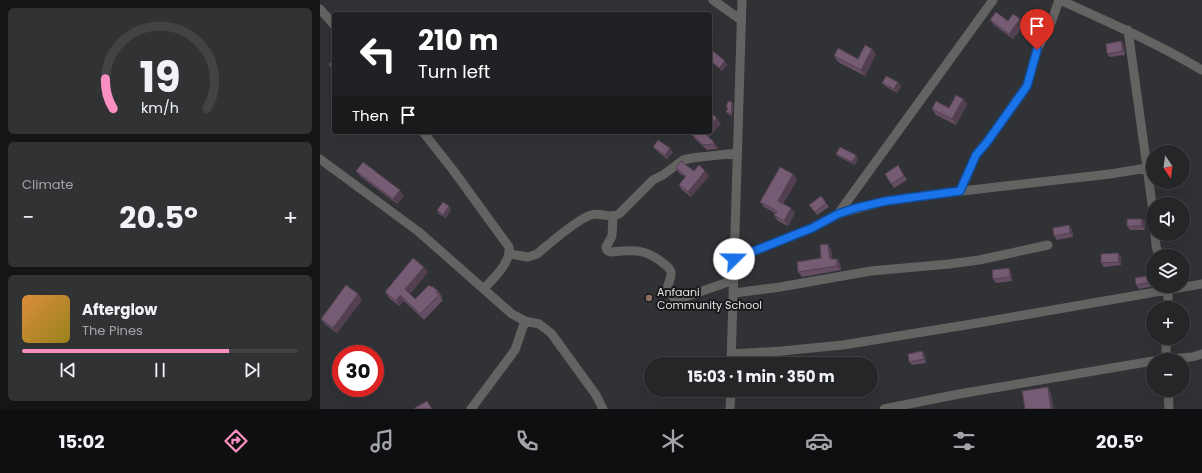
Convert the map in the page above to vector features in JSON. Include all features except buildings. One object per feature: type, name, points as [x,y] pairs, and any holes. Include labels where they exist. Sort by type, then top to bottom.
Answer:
[{"type":"street","points":[[713,0],[741,20]]},
{"type":"street","points":[[742,0],[731,354],[843,345],[1146,292]]},
{"type":"street","points":[[838,214],[993,0]]},
{"type":"street","points":[[960,191],[976,155],[1027,86],[1037,50],[1051,23],[1060,0],[1128,30],[1175,54],[1202,70]]},
{"type":"street","points":[[320,9],[332,23]]},
{"type":"street","points":[[1128,30],[1146,161]]},
{"type":"street","points":[[425,134],[453,170],[509,247],[510,254],[501,269],[484,289]]},
{"type":"street","points":[[510,254],[528,257],[537,254],[586,217],[598,214],[613,216],[619,214],[653,180],[663,175],[683,160],[737,153]]},
{"type":"street","points":[[320,159],[419,232],[512,314],[524,321],[539,324],[552,333],[596,395],[603,409]]},
{"type":"street","points":[[734,259],[812,228],[838,214],[886,201],[1110,174],[1146,168]]},
{"type":"street","points":[[613,216],[613,233],[606,247],[607,250],[610,252],[632,250],[646,251],[654,255],[671,271],[667,287],[669,293],[674,298],[682,298],[734,280]]},
{"type":"street","points":[[734,293],[780,287],[871,271],[979,260],[1048,245]]},
{"type":"street","points":[[1190,285],[1202,284]]},
{"type":"street","points":[[471,409],[515,350],[524,321]]},
{"type":"street","points":[[1190,356],[1202,354]]},
{"type":"street","points":[[884,409],[958,394],[1146,362]]},
{"type":"street","points":[[730,409],[731,397]]},
{"type":"street","points":[[1168,397],[1169,409]]},
{"type":"place","name":"Anfaani Community School","points":[[649,298]]},
{"type":"route","points":[[734,259],[812,228],[838,214],[856,208],[886,201],[960,191],[976,155],[1011,110],[1027,86],[1037,50]]}]
